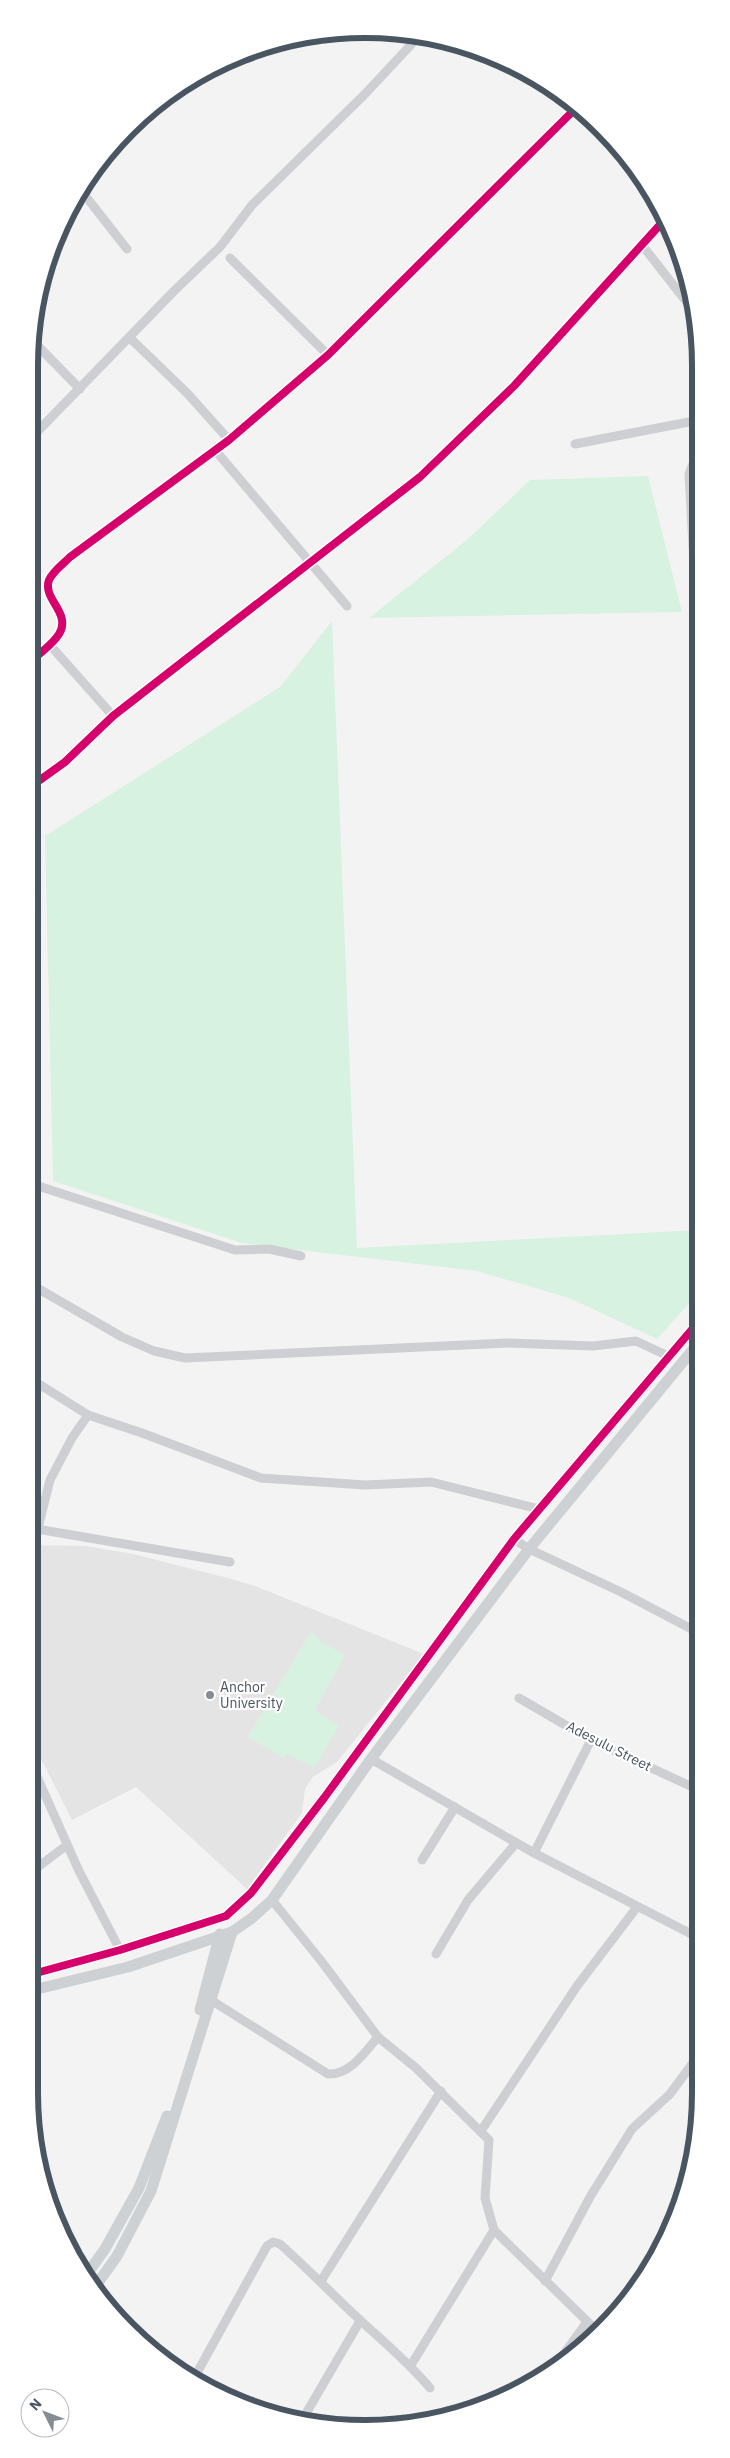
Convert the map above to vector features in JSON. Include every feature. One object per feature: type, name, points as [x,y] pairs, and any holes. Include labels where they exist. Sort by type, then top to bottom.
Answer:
[{"type":"street","points":[[38,431],[175,290],[220,247],[264,193],[365,94],[414,41]]},
{"type":"street","points":[[38,655],[58,635],[62,621],[61,612],[48,590],[49,581],[54,573],[70,557],[228,440],[328,355],[572,112]]},
{"type":"street","points":[[85,195],[127,249]]},
{"type":"street","points":[[38,781],[65,762],[113,716],[420,477],[514,386],[661,223]]},
{"type":"street","points":[[642,245],[686,301]]},
{"type":"street","points":[[230,258],[328,355]]},
{"type":"street","points":[[130,338],[187,393],[228,440]]},
{"type":"street","points":[[38,346],[80,389]]},
{"type":"street","points":[[575,444],[692,422]]},
{"type":"street","points":[[215,450],[347,606]]},
{"type":"street","points":[[692,466],[688,474],[692,538]]},
{"type":"street","points":[[49,644],[113,716]]},
{"type":"street","points":[[38,1186],[235,1250],[269,1249],[301,1256]]},
{"type":"street","points":[[38,1288],[122,1337],[154,1351],[185,1358],[508,1343],[593,1346],[636,1342],[668,1356]]},
{"type":"street","points":[[38,1972],[120,1950],[226,1916],[251,1893],[324,1798],[514,1539],[692,1329]]},
{"type":"street","points":[[38,1989],[128,1968],[226,1933],[252,1918],[272,1900],[371,1759],[528,1549],[692,1352]]},
{"type":"street","points":[[38,1383],[88,1415],[142,1433],[261,1478],[365,1485],[431,1482],[539,1509]]},
{"type":"street","points":[[38,1516],[50,1480],[72,1438],[88,1415]]},
{"type":"street","points":[[38,1529],[230,1562]]},
{"type":"street","points":[[514,1539],[528,1549],[621,1592],[692,1630]]},
{"type":"street","name":"Adesulu Street","points":[[519,1698],[591,1740],[692,1787]]},
{"type":"street","points":[[534,1853],[591,1740]]},
{"type":"street","points":[[371,1759],[534,1853],[692,1934]]},
{"type":"street","points":[[38,1780],[67,1845],[120,1950]]},
{"type":"street","points":[[422,1860],[455,1808]]},
{"type":"street","points":[[436,1954],[468,1900],[516,1842]]},
{"type":"street","points":[[38,1867],[67,1845]]},
{"type":"street","points":[[272,1900],[322,1962],[378,2037],[441,2091],[481,2131],[490,2143],[484,2182],[485,2198],[494,2230],[594,2328]]},
{"type":"street","points":[[481,2131],[577,1986],[636,1906]]},
{"type":"street","points":[[98,2282],[117,2256],[151,2191],[210,2000],[226,1933]]},
{"type":"street","points":[[90,2270],[139,2188],[166,2121],[226,1933]]},
{"type":"street","points":[[210,2000],[328,2074],[336,2075],[355,2063],[378,2037]]},
{"type":"street","points":[[545,2281],[590,2197],[632,2129],[670,2094],[692,2064]]},
{"type":"street","points":[[321,2281],[441,2091]]},
{"type":"street","points":[[411,2365],[494,2230]]},
{"type":"street","points":[[196,2374],[266,2246],[273,2242],[280,2244],[321,2281],[360,2321],[411,2365],[430,2388]]},
{"type":"street","points":[[305,2415],[360,2321]]},
{"type":"street","points":[[566,2352],[587,2322]]},
{"type":"shaded area","name":"Anchor University","points":[[38,1545],[86,1546],[133,1554],[232,1579],[255,1586],[424,1654],[337,1762],[313,1777],[305,1789],[302,1813],[247,1889],[136,1787],[72,1820],[38,1753]]},
{"type":"green space","points":[[648,476],[682,612],[369,618],[468,539],[530,480]]},
{"type":"green space","points":[[332,621],[357,1248],[692,1230],[692,1300],[657,1339],[569,1298],[477,1271],[242,1243],[53,1181],[45,836],[280,687]]},
{"type":"green space","points":[[311,1632],[323,1643],[345,1655],[315,1710],[339,1726],[314,1768],[286,1753],[284,1758],[248,1737]]},
{"type":"cycle path","points":[[38,655],[54,641],[62,626],[60,613],[49,594],[48,587],[49,580],[56,571],[70,557],[229,440],[328,355],[572,112]]},
{"type":"cycle path","points":[[38,781],[65,762],[113,716],[420,477],[514,386],[661,224]]},
{"type":"cycle path","points":[[38,1973],[120,1950],[226,1916],[251,1893],[324,1798],[514,1539],[692,1329]]},
{"type":"place","name":"Anchor University","points":[[210,1695]]}]
